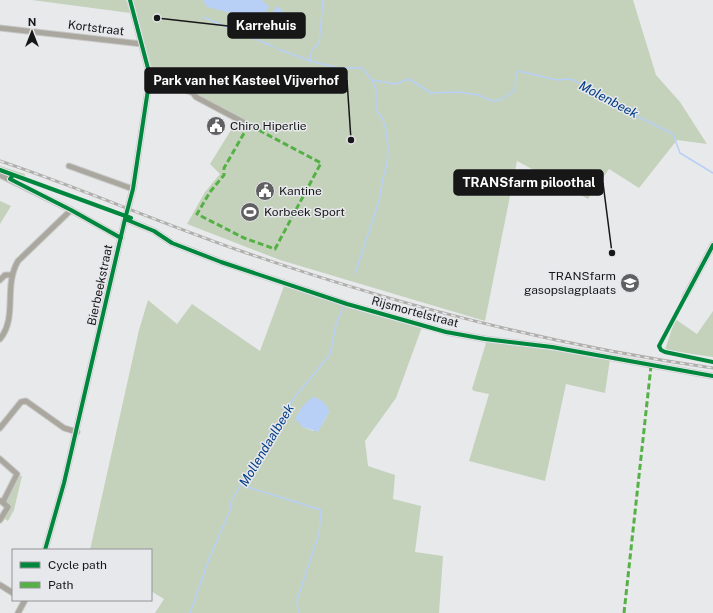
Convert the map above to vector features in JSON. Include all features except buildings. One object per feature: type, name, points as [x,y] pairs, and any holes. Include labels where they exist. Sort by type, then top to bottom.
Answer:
[{"type":"street","name":"Bierbeekstraat","points":[[45,549],[53,528],[77,432],[133,189],[150,76],[130,0]]},
{"type":"street","name":"Kortstraat","points":[[0,28],[142,44]]},
{"type":"street","points":[[150,76],[193,93],[196,97],[243,122]]},
{"type":"street","points":[[69,166],[133,189]]},
{"type":"street","points":[[0,175],[71,210],[121,238]]},
{"type":"street","points":[[0,339],[5,333],[8,323],[11,275],[18,261],[71,210]]},
{"type":"street","name":"Rijsmortelstraat","points":[[125,219],[154,231],[172,243],[221,262],[347,304],[446,332],[486,340],[552,347],[713,376]]},
{"type":"street","points":[[685,297],[713,245]]},
{"type":"street","points":[[0,280],[5,275],[11,275]]},
{"type":"street","points":[[0,428],[21,402],[26,401],[64,428],[77,432]]},
{"type":"street","points":[[0,460],[17,474],[1,501],[8,507],[0,520]]},
{"type":"street","points":[[0,585],[12,592]]},
{"type":"street","points":[[18,613],[24,601]]},
{"type":"green space","points":[[32,0],[126,0],[130,13]]},
{"type":"green space","points":[[133,0],[633,0],[656,75],[680,102],[707,144],[677,140],[639,188],[609,169],[588,199],[517,161],[485,321],[280,260],[187,224],[205,192],[220,174],[210,164],[239,117],[154,76]]},
{"type":"green space","points":[[0,166],[25,174],[23,184],[0,173]]},
{"type":"green space","points":[[0,201],[11,206],[0,224]]},
{"type":"green space","points":[[284,286],[422,327],[396,398],[365,441],[368,466],[395,475],[393,499],[421,506],[415,552],[443,556],[439,613],[155,613],[164,599],[152,592],[152,549],[90,549],[139,330],[148,300],[177,324],[192,304],[260,351]],"holes":[[[329,412],[322,425],[313,431],[303,427],[300,423]]]},
{"type":"green space","points":[[713,311],[713,357],[665,350],[675,319],[697,334]]},
{"type":"green space","points":[[489,341],[610,359],[605,393],[566,384],[545,481],[469,461],[489,394],[474,391],[472,389],[486,343]]},
{"type":"green space","points":[[20,476],[22,476],[14,510],[8,521],[3,518],[11,505],[6,502]]},
{"type":"water","points":[[203,0],[262,0],[269,7],[258,25],[254,25],[244,16],[207,7]]},
{"type":"water","points":[[276,7],[279,7],[285,14],[291,16],[298,27],[293,33],[281,30],[274,20],[269,22],[266,28],[263,26]]},
{"type":"water","points":[[312,397],[323,402],[327,406],[329,412],[318,432],[303,427],[295,419],[301,408]]},
{"type":"waterway","points":[[310,61],[312,49],[319,44],[323,0]]},
{"type":"waterway","name":"Molenbeek","points":[[203,17],[274,47]]},
{"type":"waterway","name":"Molenbeek","points":[[278,49],[310,61],[339,68],[362,68],[372,80],[395,84],[409,79],[431,93],[458,92],[479,95],[492,101],[500,100],[515,90],[516,73],[519,71],[557,80],[571,79],[623,106],[635,115],[673,134],[680,153],[713,173]]},
{"type":"waterway","name":"Mollendaalbeek","points":[[355,274],[379,201],[387,164],[388,146],[386,131],[383,120],[376,109],[376,90],[372,80]]},
{"type":"waterway","name":"Mollendaalbeek","points":[[190,613],[209,559],[230,510],[231,502],[241,484],[259,460],[287,407],[330,354],[336,324],[343,307]]},
{"type":"waterway","points":[[241,485],[321,510],[319,534],[297,600],[298,613]]},
{"type":"railway","points":[[0,161],[60,182],[238,250],[355,288],[473,321],[532,335],[652,359],[713,368]]},
{"type":"marked path","points":[[251,126],[321,163],[275,249],[244,238],[197,214],[210,192],[224,175],[224,168],[247,128],[251,126]]},
{"type":"marked path","points":[[624,613],[651,366]]},
{"type":"cycle path","points":[[45,549],[64,483],[133,189],[150,76],[130,0]]},
{"type":"cycle path","points":[[0,170],[131,218]]},
{"type":"cycle path","points":[[13,175],[10,179],[71,210],[121,238]]},
{"type":"cycle path","points":[[125,219],[154,231],[172,243],[221,262],[347,304],[446,332],[485,339],[552,347],[713,376]]},
{"type":"cycle path","points":[[713,245],[659,346],[661,350],[665,352],[713,362]]},
{"type":"place","name":"Karrehuis","points":[[157,18]]},
{"type":"place","name":"Chiro Hiperlie","points":[[216,126]]},
{"type":"place","name":"Park van het Kasteel Vijverhof","points":[[351,140]]},
{"type":"place","name":"Kantine","points":[[265,191]]},
{"type":"place","name":"Korbeek Sport","points":[[250,212]]},
{"type":"place","name":"TRANSfarm piloothal","points":[[612,253]]},
{"type":"place","name":"TRANSfarm gasopslagplaats","points":[[630,283]]}]
